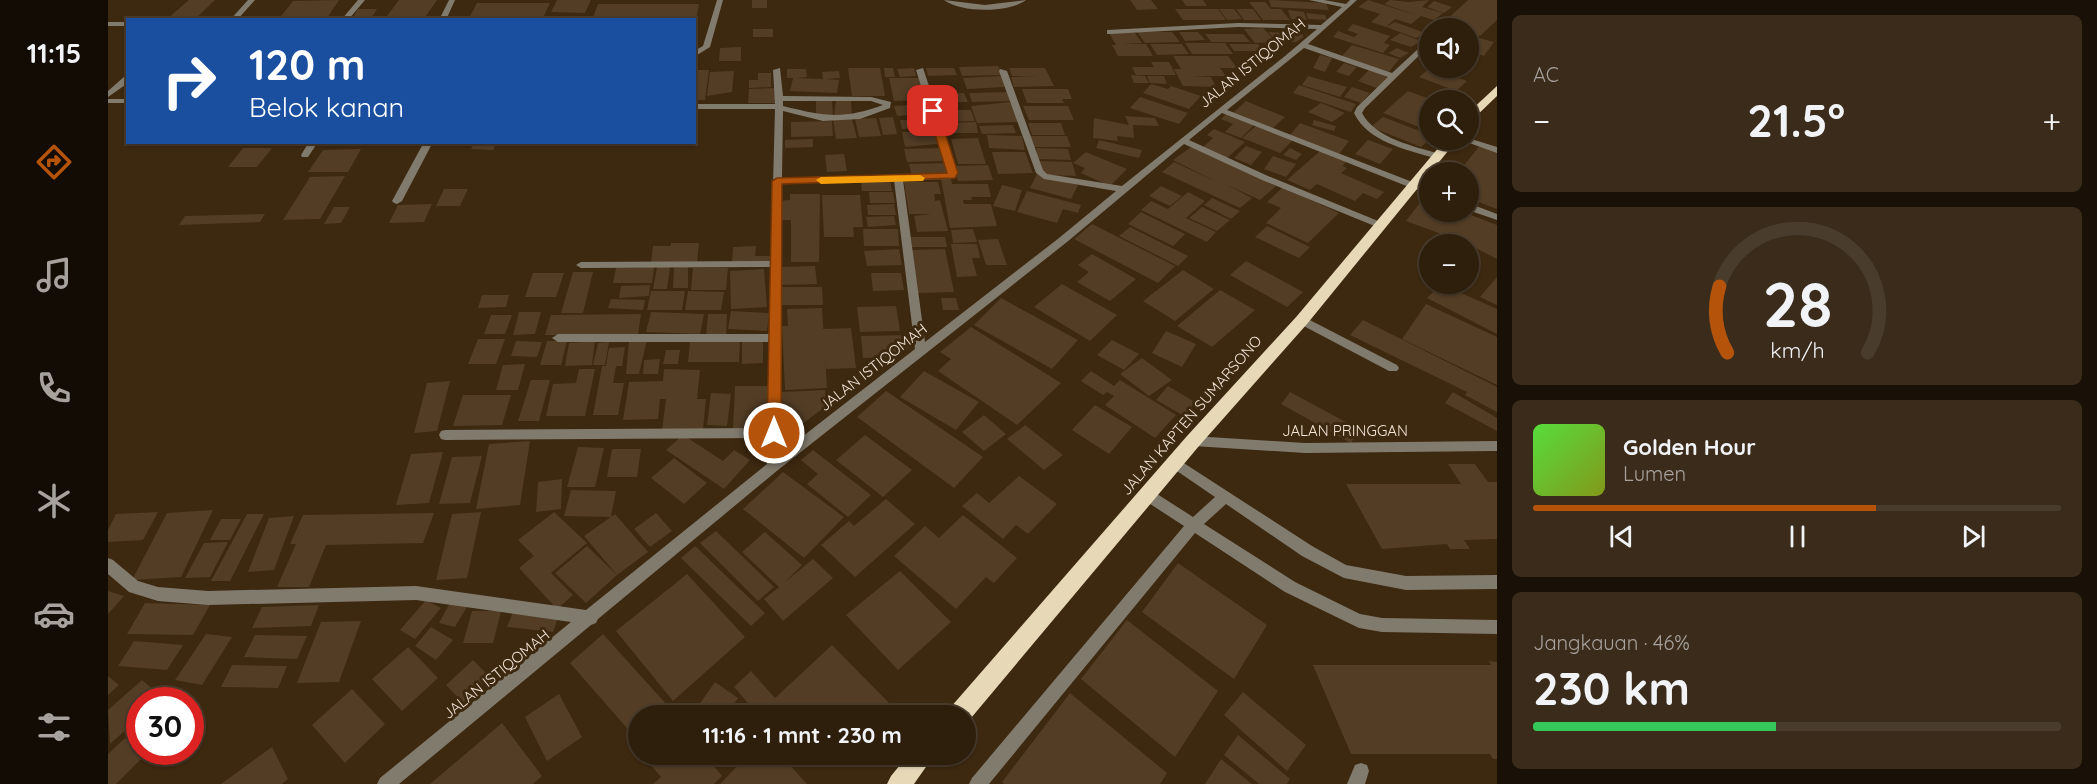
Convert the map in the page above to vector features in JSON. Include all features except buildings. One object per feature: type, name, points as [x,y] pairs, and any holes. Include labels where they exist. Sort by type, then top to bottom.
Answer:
[{"type":"highway","points":[[1479,109],[1497,89]]},
{"type":"highway","name":"JALAN KAPTEN SUMARSONO","points":[[968,705],[1149,496],[1193,441],[1302,320],[1442,150]]},
{"type":"highway","points":[[899,784],[915,765]]},
{"type":"street","points":[[235,18],[252,0]]},
{"type":"street","points":[[346,18],[362,0]]},
{"type":"street","points":[[443,18],[452,0]]},
{"type":"street","points":[[696,54],[706,48],[720,0]]},
{"type":"street","points":[[947,0],[977,6],[1015,5],[1023,0]]},
{"type":"street","points":[[1312,0],[1350,3]]},
{"type":"street","name":"JALAN ISTIQOMAH","points":[[386,784],[591,618],[773,466],[1063,240],[1182,140],[1324,27],[1350,3]]},
{"type":"street","points":[[108,24],[126,24]]},
{"type":"street","points":[[1110,32],[1238,25],[1324,27]]},
{"type":"street","points":[[1302,45],[1394,76]]},
{"type":"street","points":[[1419,51],[1361,107],[1359,118],[1379,135],[1437,156]]},
{"type":"street","points":[[773,466],[779,103],[777,70]]},
{"type":"street","points":[[777,181],[946,178],[953,173],[920,70]]},
{"type":"street","points":[[1003,71],[1040,171],[1044,176],[1124,189]]},
{"type":"street","points":[[108,95],[126,80]]},
{"type":"street","points":[[696,106],[779,103],[809,99],[871,99],[887,102],[887,108],[860,116],[812,116],[779,103]]},
{"type":"street","points":[[809,99],[812,116]]},
{"type":"street","points":[[108,101],[126,101]]},
{"type":"street","points":[[1221,110],[1419,188]]},
{"type":"street","points":[[1182,140],[1265,178],[1380,225]]},
{"type":"street","points":[[305,155],[313,144]]},
{"type":"street","points":[[397,201],[428,144]]},
{"type":"street","points":[[1479,144],[1497,150]]},
{"type":"street","points":[[897,179],[920,350]]},
{"type":"street","points":[[1479,210],[1497,217]]},
{"type":"street","points":[[580,265],[776,264]]},
{"type":"street","points":[[1302,320],[1393,368]]},
{"type":"street","points":[[558,338],[774,338]]},
{"type":"street","points":[[446,435],[774,433]]},
{"type":"street","name":"JALAN PRINGGAN","points":[[1193,441],[1305,448],[1497,446]]},
{"type":"street","points":[[1176,464],[1307,551],[1344,571],[1406,583],[1497,582]]},
{"type":"street","points":[[1149,496],[1305,597],[1359,621],[1382,625],[1497,627]]},
{"type":"street","points":[[978,784],[1194,525],[1225,496]]},
{"type":"street","points":[[108,565],[134,587],[158,594],[208,598],[416,593],[591,618]]},
{"type":"slow traffic","points":[[821,180],[920,178]]},
{"type":"route","points":[[774,433],[777,181],[946,178],[951,176],[953,173],[933,111]]}]
